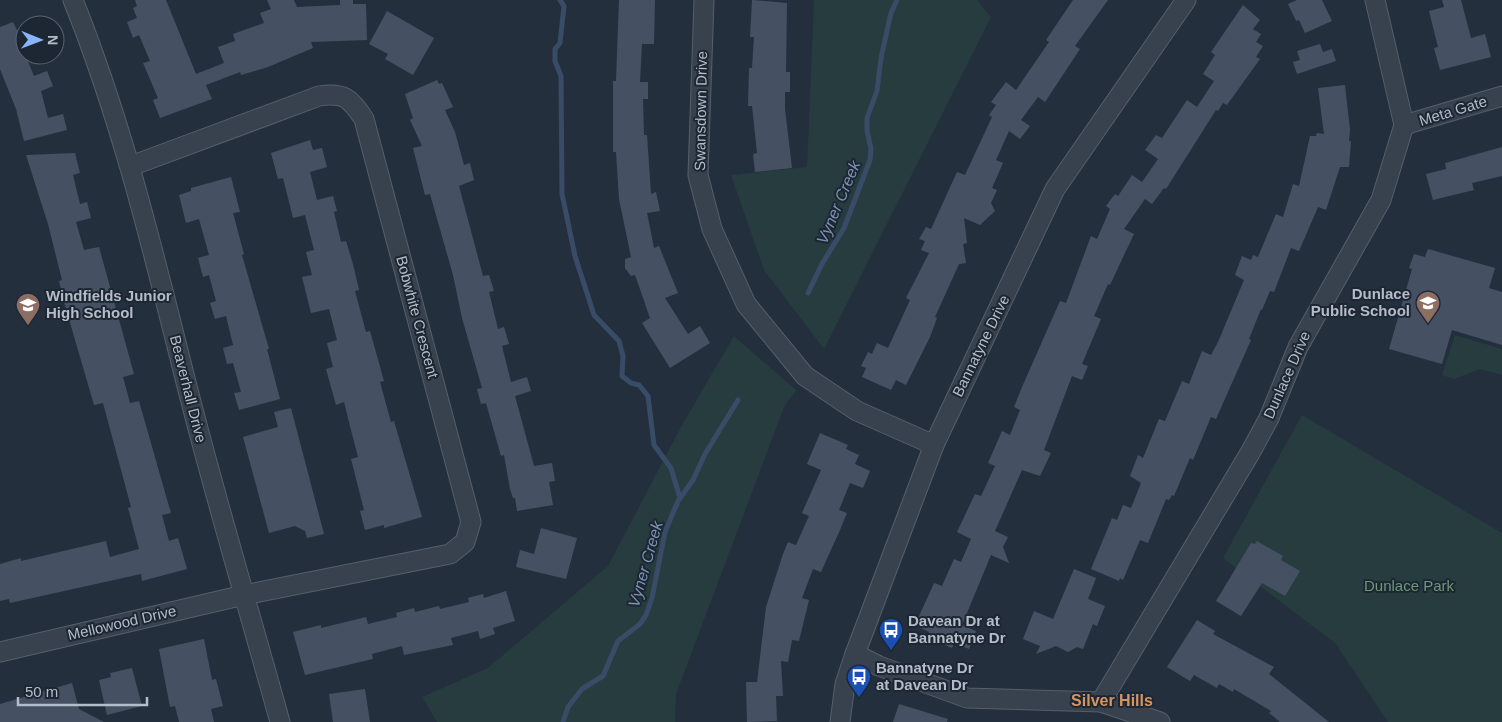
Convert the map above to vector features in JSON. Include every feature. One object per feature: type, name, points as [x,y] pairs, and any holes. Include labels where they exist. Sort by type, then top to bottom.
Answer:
[{"type":"street","name":"Beaverhall Drive","points":[[73,0],[93,50],[131,166],[201,439],[280,722]]},
{"type":"street","name":"Swansdown Drive","points":[[704,0],[698,176],[712,229],[746,304],[805,376],[857,410],[934,445]]},
{"type":"street","name":"Bannatyne Drive","points":[[840,722],[845,684],[855,654],[934,445],[1055,189],[1186,0]]},
{"type":"street","name":"Dunlace Drive","points":[[1101,702],[1269,418],[1298,347],[1382,200],[1404,125],[1375,0]]},
{"type":"street","name":"Bobwhite Crescent","points":[[131,166],[319,96],[338,93],[354,103],[364,119],[467,500],[471,522],[465,542],[450,554],[244,595]]},
{"type":"street","name":"Meta Gate","points":[[1404,125],[1502,96]]},
{"type":"street","name":"Mellowood Drive","points":[[0,652],[244,595]]},
{"type":"street","points":[[855,654],[879,666],[966,698],[1101,702],[1160,722]]},
{"type":"green space","points":[[814,0],[977,0],[991,17],[824,349],[764,270],[731,175],[807,167]]},
{"type":"green space","points":[[1455,335],[1502,349],[1502,375],[1480,369],[1454,379],[1442,375]]},
{"type":"green space","points":[[734,336],[796,390],[784,407],[676,694],[675,722],[437,722],[422,697],[488,668],[608,566],[682,425]]},
{"type":"green space","name":"Dunlace Park","points":[[1302,415],[1502,533],[1502,722],[1388,722],[1335,643],[1223,558]]},
{"type":"building","points":[[135,0],[166,0],[196,74],[224,63],[218,47],[235,41],[233,34],[264,23],[260,13],[271,9],[267,0],[294,0],[297,7],[340,5],[340,0],[353,0],[353,4],[366,4],[367,40],[311,42],[313,48],[268,67],[241,75],[240,72],[206,85],[212,99],[160,118],[153,100],[158,98],[143,63],[150,61],[139,35],[133,38],[127,22],[137,18],[133,8],[137,6]]},
{"type":"building","points":[[619,0],[655,0],[654,44],[642,44],[640,82],[648,82],[648,99],[643,99],[644,135],[647,135],[651,194],[656,192],[660,211],[647,213],[654,248],[659,246],[678,293],[665,298],[688,334],[700,326],[710,343],[670,368],[642,323],[650,318],[635,275],[631,276],[625,268],[625,259],[631,257],[619,199],[616,152],[613,152],[613,81],[616,81]]},
{"type":"building","points":[[752,0],[787,3],[786,72],[790,72],[790,92],[785,92],[785,109],[792,168],[755,172],[753,154],[757,153],[752,106],[748,106],[749,68],[752,68],[754,37],[750,37]]},
{"type":"building","points":[[1073,0],[1108,0],[1075,46],[1080,49],[1045,102],[1038,97],[1021,120],[1030,126],[1020,139],[1009,131],[996,160],[1003,163],[992,188],[997,190],[991,203],[995,211],[980,225],[964,218],[967,243],[963,244],[966,263],[959,264],[935,317],[937,318],[930,337],[906,385],[896,380],[891,390],[862,377],[866,368],[861,366],[868,352],[872,354],[877,343],[888,348],[910,300],[906,298],[929,253],[921,250],[925,241],[919,239],[926,227],[931,229],[957,172],[965,175],[992,117],[989,115],[996,105],[991,102],[1006,82],[1016,90],[1049,42],[1046,40]]},
{"type":"building","points":[[1297,0],[1322,0],[1332,21],[1305,33],[1299,20],[1296,21],[1288,4]]},
{"type":"building","points":[[1442,0],[1461,0],[1471,38],[1485,34],[1491,57],[1440,70],[1434,48],[1438,47],[1429,11],[1444,7]]},
{"type":"building","points":[[1243,5],[1260,20],[1253,29],[1261,34],[1256,42],[1263,46],[1256,57],[1260,59],[1227,105],[1223,103],[1218,111],[1216,110],[1166,189],[1164,188],[1152,204],[1145,199],[1124,229],[1134,234],[1094,316],[1101,319],[1082,364],[1088,366],[1082,380],[1072,376],[1044,450],[1051,453],[1040,476],[1022,470],[995,531],[1008,537],[1003,547],[1009,563],[991,555],[962,625],[976,631],[969,649],[954,643],[952,648],[926,637],[929,632],[915,625],[934,583],[942,586],[954,559],[961,562],[971,539],[957,532],[975,494],[981,496],[995,466],[988,463],[1002,431],[1010,435],[1020,410],[1014,407],[1022,387],[1060,301],[1066,303],[1091,236],[1097,239],[1110,209],[1106,206],[1115,194],[1118,196],[1132,175],[1142,182],[1158,159],[1145,150],[1156,135],[1162,138],[1187,100],[1197,107],[1214,81],[1203,74],[1215,55],[1211,52]]},
{"type":"building","points":[[387,11],[434,38],[413,75],[385,59],[388,54],[369,44]]},
{"type":"building","points":[[13,22],[15,26],[15,65],[30,65],[34,76],[47,71],[53,86],[41,91],[48,118],[63,114],[67,130],[24,141],[16,109],[0,69],[0,27]]},
{"type":"building","points":[[1320,44],[1323,52],[1332,49],[1336,61],[1297,74],[1293,62],[1300,60],[1297,51]]},
{"type":"building","points":[[437,80],[439,84],[442,83],[453,107],[445,110],[455,132],[464,165],[470,163],[474,180],[459,186],[483,276],[489,275],[494,291],[489,292],[498,329],[504,327],[509,344],[502,346],[511,382],[527,377],[531,391],[515,396],[534,466],[552,463],[555,481],[549,482],[553,505],[517,511],[515,498],[513,498],[510,489],[504,455],[501,456],[486,403],[481,404],[477,389],[482,388],[462,318],[453,275],[430,194],[425,195],[413,148],[422,146],[410,120],[413,118],[405,94]]},
{"type":"building","points":[[1345,85],[1350,130],[1349,141],[1351,141],[1349,167],[1340,167],[1326,210],[1318,207],[1299,251],[1291,248],[1274,292],[1270,291],[1261,309],[1249,339],[1251,340],[1216,419],[1211,417],[1193,460],[1190,458],[1174,496],[1172,495],[1169,500],[1166,499],[1148,543],[1140,540],[1123,580],[1120,578],[1119,581],[1091,569],[1112,518],[1117,520],[1123,505],[1131,508],[1141,483],[1130,476],[1138,455],[1143,458],[1159,419],[1165,421],[1182,381],[1189,384],[1202,351],[1211,355],[1218,342],[1244,280],[1235,275],[1242,256],[1251,260],[1253,255],[1258,257],[1276,214],[1283,217],[1293,184],[1299,186],[1310,136],[1316,136],[1317,133],[1324,134],[1318,88]]},
{"type":"building","points":[[310,140],[313,150],[322,148],[327,167],[310,172],[317,200],[333,196],[337,211],[334,212],[341,242],[346,241],[353,264],[359,290],[355,291],[366,332],[370,331],[384,381],[380,382],[391,422],[394,421],[422,517],[384,528],[384,525],[365,530],[360,511],[364,510],[351,459],[358,457],[344,402],[336,405],[326,369],[333,367],[327,343],[337,340],[329,309],[311,313],[302,277],[312,275],[306,252],[314,250],[305,215],[293,218],[283,178],[278,179],[271,153]]},
{"type":"building","points":[[1502,147],[1502,176],[1472,183],[1474,190],[1433,200],[1426,174],[1446,169],[1445,163]]},
{"type":"building","points":[[75,153],[80,173],[73,175],[80,204],[87,202],[91,218],[76,222],[84,250],[99,247],[134,374],[123,377],[130,403],[139,401],[171,513],[162,515],[169,541],[178,538],[187,569],[142,581],[141,574],[10,603],[9,599],[0,601],[0,564],[21,558],[21,561],[106,541],[110,557],[139,549],[128,508],[131,507],[103,403],[94,405],[64,302],[59,281],[62,280],[48,224],[26,155]]},
{"type":"building","points":[[231,177],[240,212],[233,213],[244,254],[242,255],[269,349],[267,349],[280,399],[239,410],[234,393],[241,392],[233,363],[227,364],[223,348],[233,345],[226,316],[215,319],[210,303],[216,301],[209,275],[203,277],[198,258],[209,255],[199,219],[186,223],[179,195],[191,191],[191,188]]},
{"type":"building","points":[[1428,249],[1495,268],[1489,288],[1502,292],[1502,345],[1452,330],[1442,364],[1389,349],[1412,269],[1409,268],[1414,254],[1425,257]]},
{"type":"building","points":[[291,408],[324,534],[307,538],[305,531],[295,526],[269,533],[243,437],[278,427],[274,412]]},
{"type":"building","points":[[820,433],[848,445],[846,449],[859,455],[855,464],[870,471],[863,488],[850,483],[839,510],[847,513],[840,530],[821,572],[813,569],[802,598],[809,600],[799,641],[792,640],[788,662],[781,661],[783,696],[776,696],[777,721],[747,722],[746,682],[757,682],[766,607],[783,554],[788,542],[796,545],[809,516],[802,513],[821,470],[807,464]]},
{"type":"building","points":[[541,528],[577,538],[566,579],[516,567],[520,550],[534,554]]},
{"type":"building","points":[[1257,541],[1283,556],[1281,560],[1300,571],[1285,596],[1262,583],[1241,616],[1216,601],[1251,543],[1255,544]]},
{"type":"building","points":[[1074,569],[1096,578],[1088,599],[1105,606],[1097,626],[1093,624],[1083,649],[1077,647],[1068,652],[1056,646],[1036,654],[1040,646],[1023,639],[1034,611],[1053,619]]},
{"type":"building","points":[[506,591],[515,621],[493,628],[495,634],[480,639],[478,631],[451,638],[453,645],[404,655],[402,646],[372,654],[373,659],[305,675],[293,632],[321,625],[321,628],[366,617],[368,624],[397,617],[396,613],[414,608],[415,612],[439,606],[440,609],[469,602],[468,598],[483,594],[484,598]]},
{"type":"building","points":[[1197,620],[1215,631],[1213,634],[1274,667],[1269,674],[1329,722],[1280,722],[1269,713],[1271,711],[1234,689],[1233,692],[1219,684],[1217,688],[1194,675],[1190,681],[1167,667]]},
{"type":"building","points":[[204,639],[212,680],[216,679],[223,706],[211,709],[214,722],[179,722],[175,706],[170,707],[159,649]]},
{"type":"building","points":[[132,668],[142,706],[107,715],[99,680],[111,677],[110,673]]},
{"type":"building","points":[[72,683],[79,709],[104,722],[0,722],[0,704]]},
{"type":"building","points":[[365,689],[370,722],[333,722],[329,694]]},
{"type":"building","points":[[899,704],[948,719],[947,722],[893,722]]},
{"type":"waterway","points":[[560,0],[564,6],[560,43],[555,49],[555,61],[561,76],[562,194],[575,256],[594,315],[619,341],[623,356],[622,376],[631,383],[639,385],[648,396],[654,445],[671,468],[680,498]]},
{"type":"waterway","name":"Vyner Creek","points":[[808,293],[822,264],[844,228],[870,160],[871,149],[867,130],[867,118],[877,91],[881,58],[891,13],[897,0]]},
{"type":"waterway","name":"Vyner Creek","points":[[563,722],[568,707],[582,689],[603,676],[618,641],[640,624],[646,615],[652,598],[665,532],[678,501],[693,480],[705,454],[738,400]]},
{"type":"place","name":"Dunlace Public School","points":[[1428,324]]},
{"type":"place","name":"Windfields Junior High School","points":[[28,326]]},
{"type":"place","name":"Davean Dr at Bannatyne Dr","points":[[891,651]]},
{"type":"place","name":"Bannatyne Dr at Davean Dr","points":[[859,698]]},
{"type":"district","name":"Silver Hills","points":[[1112,700]]}]
